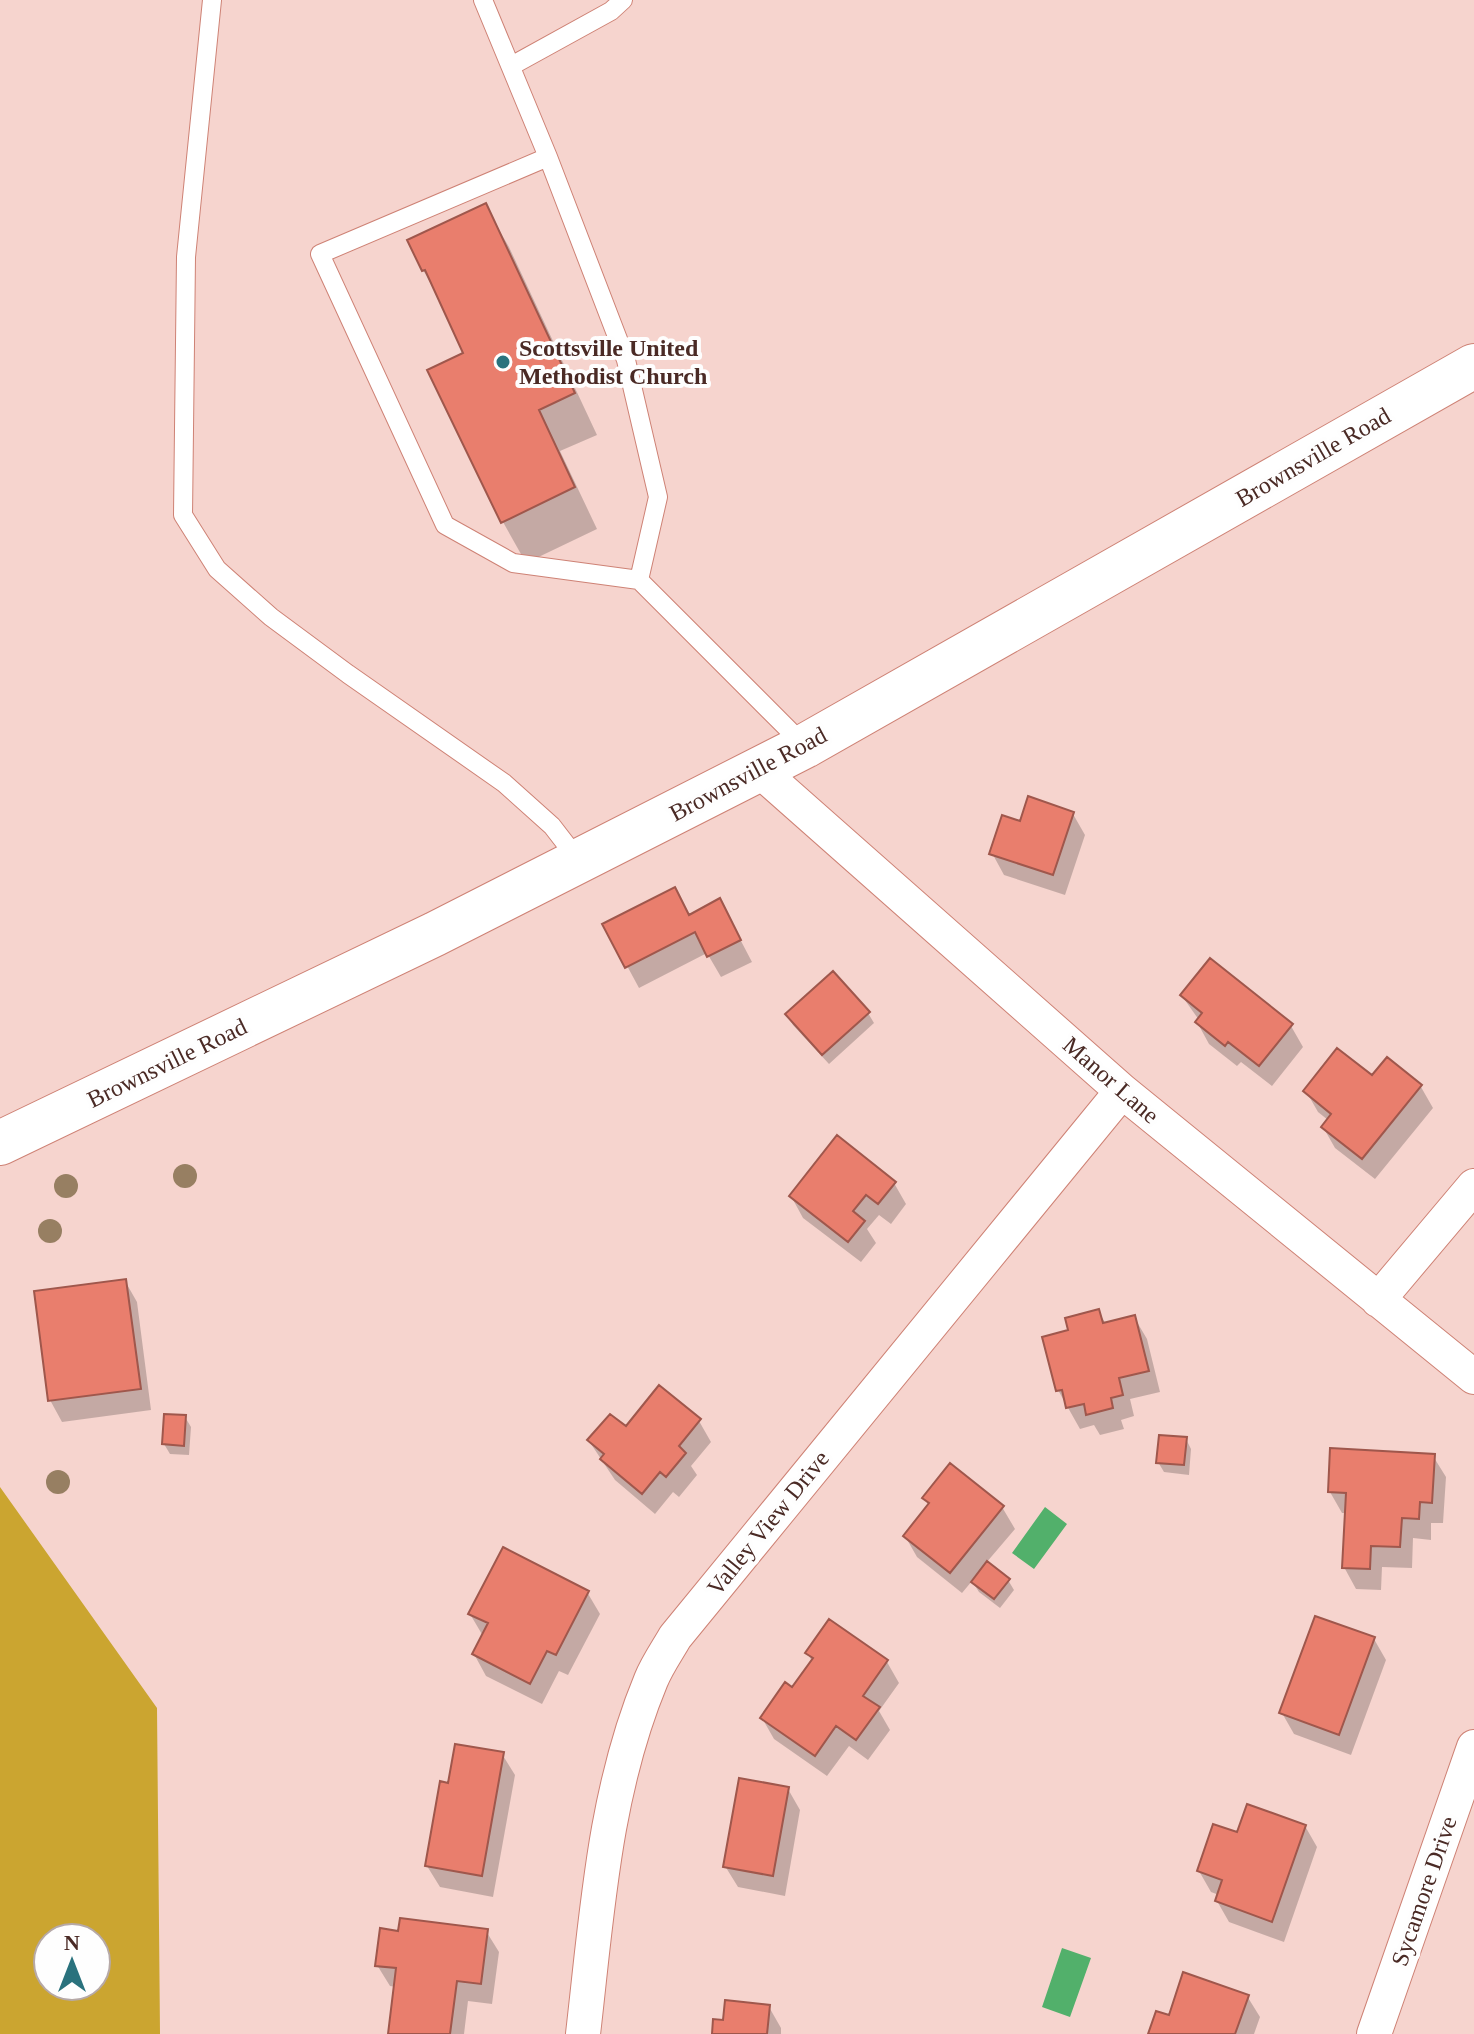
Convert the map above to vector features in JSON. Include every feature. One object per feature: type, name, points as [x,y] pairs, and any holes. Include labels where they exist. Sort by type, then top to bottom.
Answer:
[{"type":"street","name":"Brownsville Road","points":[[0,1143],[421,941],[805,746],[1474,366]]},
{"type":"street","name":"Manor Lane","points":[[759,770],[1122,1091],[1474,1377]]},
{"type":"street","name":"Valley View Drive","points":[[583,2034],[607,1832],[616,1786],[651,1677],[684,1625],[1122,1091]]},
{"type":"street","points":[[1378,1300],[1474,1186]]},
{"type":"street","name":"Sycamore Drive","points":[[1374,2034],[1474,1747]]},
{"type":"lane","points":[[212,0],[186,257],[183,515],[217,569],[271,617],[504,783],[552,826],[579,861]]},
{"type":"lane","points":[[483,0],[548,157],[626,360],[658,497],[639,580]]},
{"type":"lane","points":[[511,66],[611,11],[623,0]]},
{"type":"lane","points":[[548,157],[320,254],[445,525],[513,563],[639,580],[805,746]]},
{"type":"shaded area","points":[[0,1487],[157,1708],[160,2034],[0,2034]]},
{"type":"shaded area","points":[[1045,1507],[1067,1524],[1034,1569],[1012,1553]]},
{"type":"shaded area","points":[[1062,1948],[1091,1958],[1070,2017],[1042,2007]]},
{"type":"building","name":"Scottsville United Methodist Church","points":[[486,203],[575,393],[539,410],[575,487],[501,523],[427,370],[463,353],[425,270],[422,271],[407,240]]},
{"type":"building","points":[[1028,796],[1074,812],[1053,875],[989,854],[1002,815],[1020,821]]},
{"type":"building","points":[[675,887],[689,915],[720,898],[741,940],[707,957],[695,932],[625,968],[602,924]]},
{"type":"building","points":[[1210,958],[1293,1024],[1259,1066],[1228,1042],[1225,1046],[1195,1022],[1202,1013],[1180,995]]},
{"type":"building","points":[[833,971],[870,1012],[822,1055],[785,1014]]},
{"type":"building","points":[[1337,1048],[1372,1075],[1387,1057],[1422,1085],[1362,1159],[1321,1127],[1331,1114],[1303,1091]]},
{"type":"building","points":[[837,1135],[896,1182],[878,1204],[866,1195],[853,1211],[865,1221],[848,1242],[789,1196]]},
{"type":"building","points":[[126,1279],[141,1389],[48,1401],[34,1291]]},
{"type":"building","points":[[1099,1309],[1103,1323],[1135,1315],[1149,1371],[1119,1378],[1123,1395],[1111,1398],[1113,1408],[1086,1415],[1084,1404],[1066,1408],[1062,1390],[1056,1391],[1042,1337],[1068,1330],[1065,1318]]},
{"type":"building","points":[[659,1385],[701,1419],[679,1446],[686,1453],[666,1477],[660,1472],[642,1494],[600,1459],[604,1454],[587,1440],[610,1414],[626,1426]]},
{"type":"building","points":[[164,1414],[186,1415],[184,1446],[162,1444]]},
{"type":"building","points":[[1159,1435],[1187,1437],[1184,1465],[1156,1463]]},
{"type":"building","points":[[1330,1448],[1435,1454],[1432,1503],[1420,1502],[1419,1519],[1402,1518],[1400,1547],[1371,1546],[1370,1569],[1342,1568],[1346,1493],[1328,1492]]},
{"type":"building","points":[[950,1463],[1004,1506],[950,1573],[903,1536],[929,1503],[922,1498]]},
{"type":"building","points":[[503,1547],[589,1591],[556,1655],[547,1651],[530,1684],[472,1654],[488,1623],[468,1614]]},
{"type":"building","points":[[987,1561],[1010,1579],[994,1599],[971,1582]]},
{"type":"building","points":[[1315,1616],[1375,1637],[1339,1735],[1279,1713]]},
{"type":"building","points":[[829,1619],[888,1660],[863,1696],[880,1707],[856,1740],[836,1726],[815,1756],[760,1718],[785,1682],[792,1687],[813,1658],[805,1653]]},
{"type":"building","points":[[455,1744],[504,1752],[482,1876],[425,1866],[440,1781],[448,1783]]},
{"type":"building","points":[[739,1778],[789,1787],[773,1876],[723,1867]]},
{"type":"building","points":[[1247,1804],[1306,1825],[1272,1922],[1215,1901],[1222,1880],[1197,1871],[1213,1824],[1237,1832]]},
{"type":"building","points":[[400,1918],[488,1929],[481,1984],[457,1981],[450,2034],[388,2034],[396,1968],[375,1966],[380,1928],[398,1931]]},
{"type":"building","points":[[1183,1972],[1249,1995],[1235,2034],[1148,2034],[1156,2011],[1169,2015]]},
{"type":"building","points":[[725,2000],[770,2005],[767,2034],[712,2034],[713,2019],[723,2020]]},
{"type":"place","name":"Scottsville United Methodist Church","points":[[503,362]]}]
